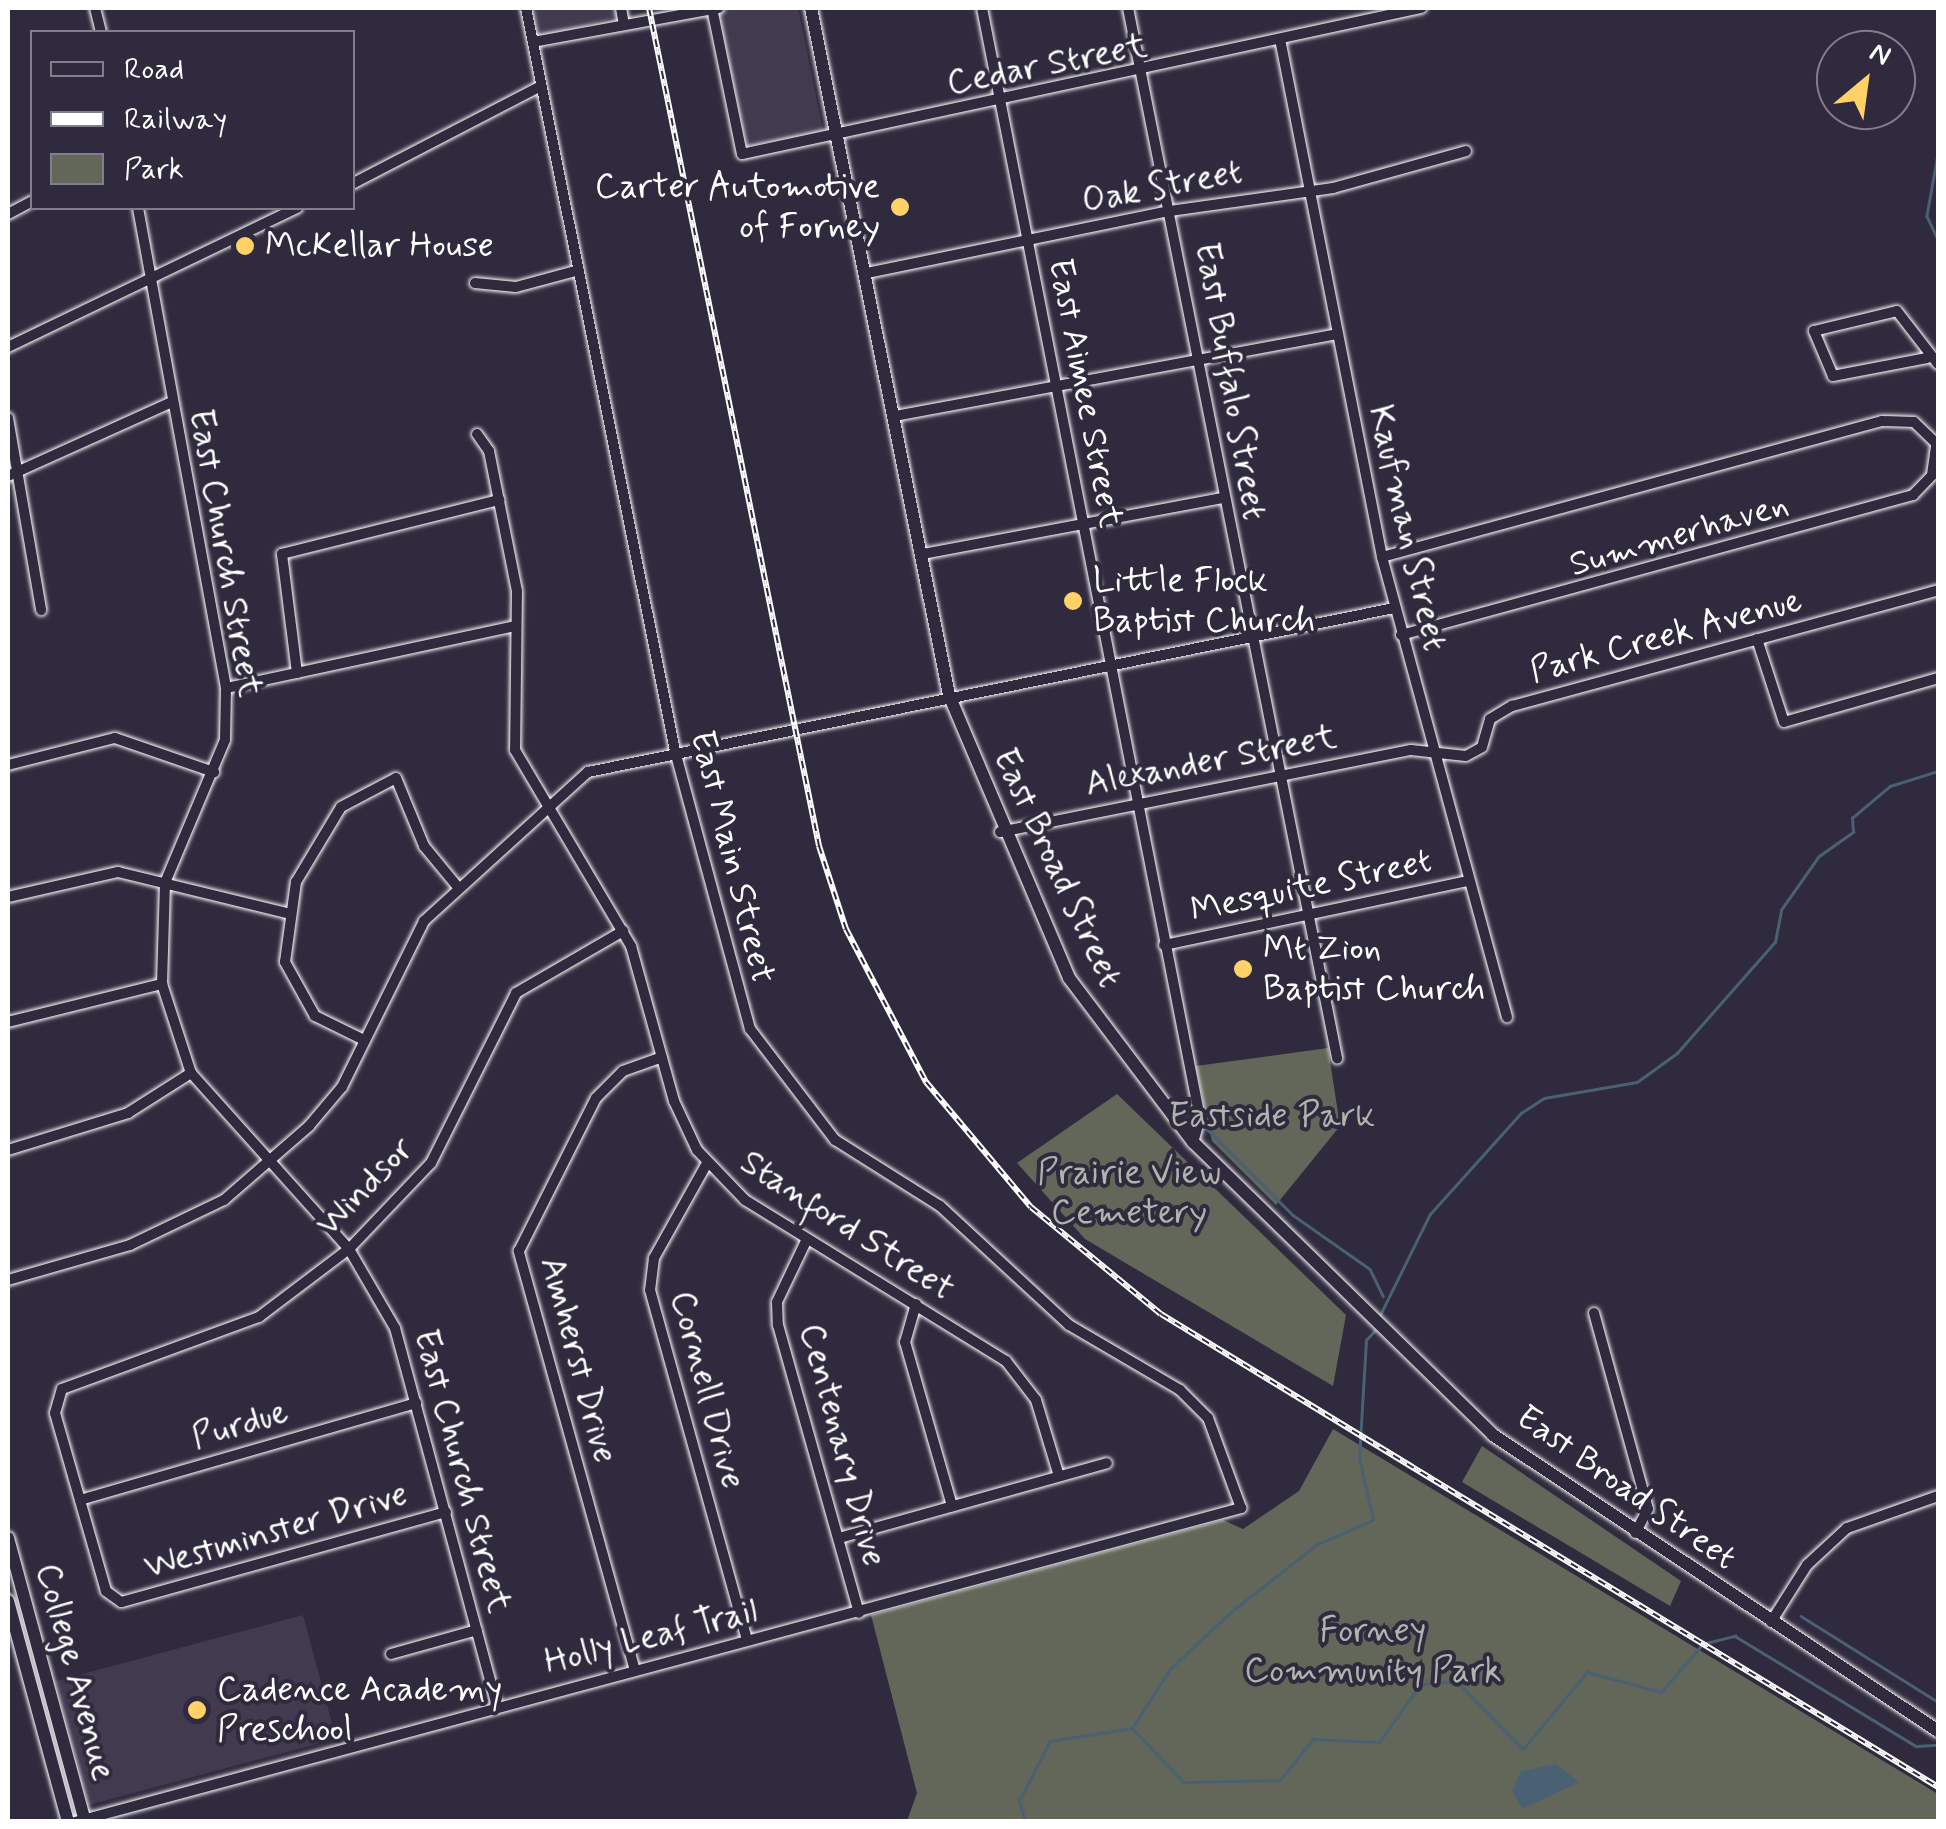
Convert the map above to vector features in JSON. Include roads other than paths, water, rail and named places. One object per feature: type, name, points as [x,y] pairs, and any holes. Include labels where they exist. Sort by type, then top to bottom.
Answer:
[{"type":"main road","name":"East Broad Street","points":[[811,8],[842,133],[950,694],[1000,832],[1069,978],[1193,1142],[1493,1435],[1635,1533],[1935,1728]]},
{"type":"main road","name":"College Avenue","points":[[8,1538],[78,1821]]},
{"type":"main road","name":"College Avenue","points":[[8,1602],[78,1821]]},
{"type":"street","name":"East Main Street","points":[[526,8],[675,751],[738,996],[780,1077],[834,1140],[940,1206],[1069,1324],[1180,1390],[1208,1418],[1241,1508]]},
{"type":"street","points":[[621,8],[624,25]]},
{"type":"street","points":[[533,42],[693,8]]},
{"type":"street","points":[[651,18],[713,8]]},
{"type":"street","name":"Cedar Street","points":[[713,8],[742,154],[1141,75],[1421,8]]},
{"type":"street","name":"East Aimee Street","points":[[982,8],[1200,1118],[1193,1142]]},
{"type":"street","name":"East Buffalo Street","points":[[1128,8],[1277,776],[1337,1058]]},
{"type":"street","name":"Kaufman Street","points":[[1281,44],[1382,558],[1507,1018]]},
{"type":"street","points":[[355,182],[541,86]]},
{"type":"street","name":"Oak Street","points":[[867,273],[1170,210],[1308,189],[1466,151]]},
{"type":"street","points":[[8,214],[30,202]]},
{"type":"street","name":"East Church Street","points":[[138,210],[226,688],[214,772],[165,883],[162,984],[192,1073],[349,1249],[395,1328],[497,1706]]},
{"type":"street","points":[[8,347],[293,210]]},
{"type":"street","points":[[475,284],[516,287],[579,270]]},
{"type":"street","points":[[1898,311],[1933,361],[1834,376],[1814,331],[1898,311]]},
{"type":"street","points":[[895,416],[1336,334]]},
{"type":"street","points":[[12,473],[172,402]]},
{"type":"street","points":[[8,418],[12,473],[42,610]]},
{"type":"street","name":"Summerhaven","points":[[1382,558],[1882,421],[1914,422],[1937,445],[1928,480],[1885,505],[1401,634]]},
{"type":"street","name":"Stanford Street","points":[[477,434],[500,500],[514,626],[509,725],[543,806],[623,931],[662,1058],[706,1165],[807,1239],[916,1304],[1020,1377],[1059,1476]]},
{"type":"street","points":[[923,554],[1223,498]]},
{"type":"street","points":[[297,673],[282,554],[500,500]]},
{"type":"street","name":"Park Creek Avenue","points":[[1433,753],[1475,752],[1490,719],[1512,706],[1938,590]]},
{"type":"street","points":[[8,1280],[130,1245],[224,1200],[342,1087],[424,921],[543,806],[610,763],[1394,608]]},
{"type":"street","points":[[226,688],[514,626]]},
{"type":"street","points":[[1757,639],[1779,721],[1938,678]]},
{"type":"street","points":[[8,765],[115,738],[214,772]]},
{"type":"street","name":"Alexander Street","points":[[1000,832],[1277,776],[1433,753]]},
{"type":"street","points":[[364,1040],[315,1016],[294,990],[286,913],[340,807],[378,780],[396,778],[424,846],[457,886]]},
{"type":"street","points":[[8,897],[102,872],[286,913]]},
{"type":"street","name":"Mesquite Street","points":[[1164,946],[1468,880]]},
{"type":"street","name":"Windsor","points":[[80,1500],[55,1413],[62,1388],[259,1316],[349,1249],[439,1150],[516,993],[623,931]]},
{"type":"street","points":[[8,1022],[162,984]]},
{"type":"street","name":"Amherst Drive","points":[[634,1668],[519,1252],[596,1098],[622,1071],[662,1058]]},
{"type":"street","points":[[8,1150],[113,1120],[192,1073]]},
{"type":"street","name":"Cornell Drive","points":[[706,1165],[654,1258],[650,1290],[747,1640]]},
{"type":"street","name":"Centenary Drive","points":[[807,1239],[777,1302],[778,1325],[859,1613]]},
{"type":"street","points":[[916,1304],[906,1342],[952,1506]]},
{"type":"street","points":[[1594,1313],[1648,1508],[1635,1533]]},
{"type":"street","name":"Purdue","points":[[80,1500],[416,1403]]},
{"type":"street","points":[[839,1538],[1106,1463]]},
{"type":"street","points":[[1771,1622],[1807,1565],[1847,1528],[1938,1496]]},
{"type":"street","name":"Westminster Drive","points":[[80,1500],[106,1591],[121,1602],[446,1512]]},
{"type":"street","name":"Holly Leaf Trail","points":[[78,1821],[634,1668],[859,1613],[1241,1508]]},
{"type":"street","points":[[391,1654],[477,1630]]},
{"type":"water","points":[[1556,1764],[1579,1782],[1522,1809],[1512,1791],[1521,1771]]},
{"type":"waterway","points":[[1938,154],[1927,216],[1938,240]]},
{"type":"waterway","points":[[1380,1315],[1430,1214],[1521,1113],[1544,1098],[1637,1082],[1677,1053],[1775,942],[1781,910],[1819,856],[1853,832],[1852,818],[1890,786],[1938,771]]},
{"type":"waterway","points":[[1205,1127],[1293,1215],[1370,1269],[1383,1296]]},
{"type":"waterway","points":[[1025,1822],[1019,1801],[1050,1741],[1132,1728],[1170,1669],[1231,1612],[1316,1545],[1373,1520],[1359,1458],[1366,1340],[1377,1328]]},
{"type":"waterway","points":[[1801,1616],[1938,1702]]},
{"type":"waterway","points":[[1706,1643],[1735,1636],[1916,1746],[1938,1745]]},
{"type":"waterway","points":[[1133,1729],[1184,1782],[1280,1780],[1313,1739],[1379,1742],[1421,1684],[1456,1681],[1523,1749],[1587,1672],[1661,1692],[1700,1647]]},
{"type":"railway","points":[[649,8],[819,846],[846,929],[926,1082],[1031,1207],[1161,1314],[1938,1787]]},
{"type":"place","name":"Carter Automotive of Forney","points":[[900,207]]},
{"type":"place","name":"McKellar House","points":[[245,246]]},
{"type":"place","name":"Little Flock Baptist Church","points":[[1073,601]]},
{"type":"place","name":"Mt Zion Baptist Church","points":[[1243,969]]},
{"type":"place","name":"Cadence Academy Preschool","points":[[197,1710]]},
{"type":"park label","name":"Eastside Park","points":[[1272,1116]]},
{"type":"park label","name":"Prairie View Cemetery","points":[[1129,1193]]},
{"type":"park label","name":"Forney Community Park","points":[[1373,1651]]}]
